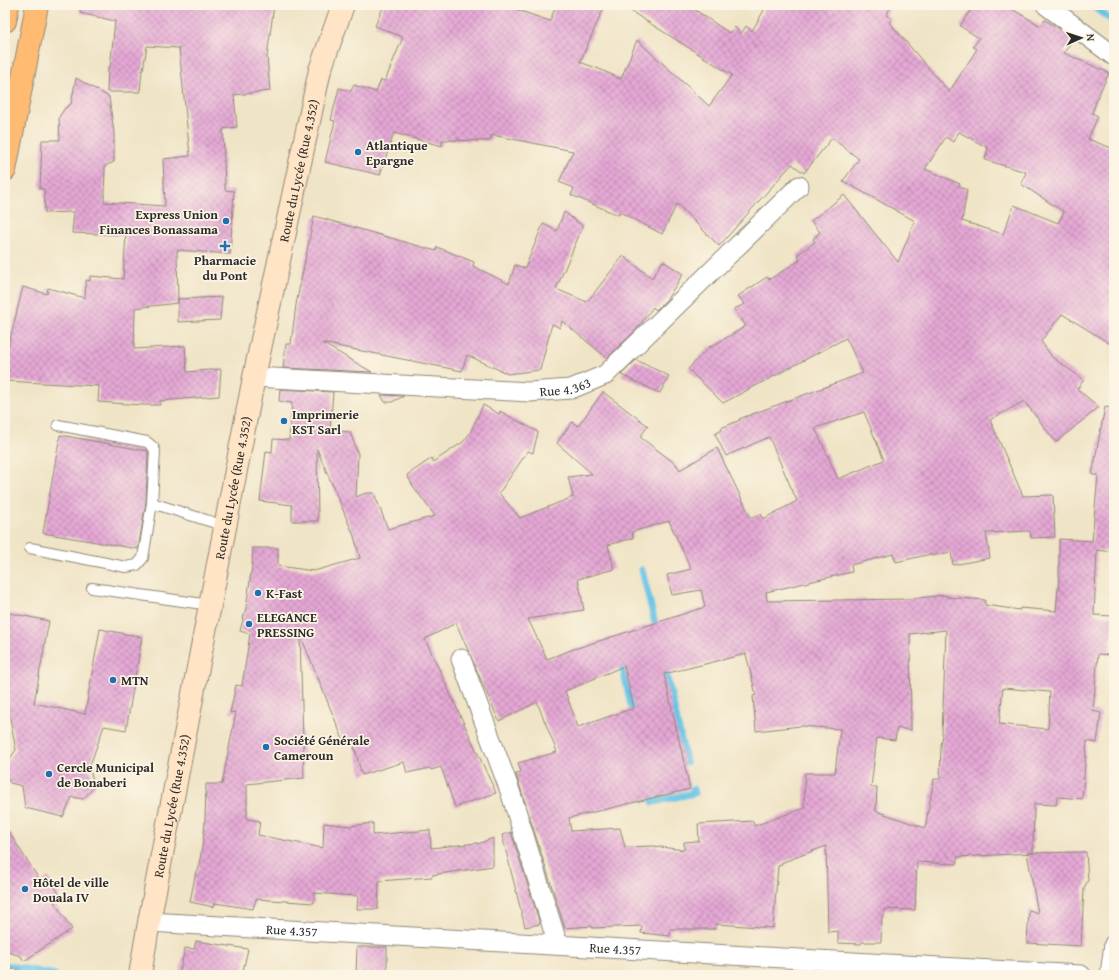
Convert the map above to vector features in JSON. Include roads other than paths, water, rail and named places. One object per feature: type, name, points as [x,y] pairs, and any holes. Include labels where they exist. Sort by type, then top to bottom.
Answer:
[{"type":"highway","points":[[5,22],[8,5]]},
{"type":"highway","points":[[5,170],[37,5]]},
{"type":"main road","name":"Route du Lycée (Rue 4.352)","points":[[140,975],[254,377],[320,70],[343,5]]},
{"type":"street","points":[[1046,5],[1114,56]]},
{"type":"street","name":"Rue 4.363","points":[[254,377],[529,392],[570,389],[606,374],[799,186]]},
{"type":"street","points":[[461,659],[510,791],[558,945]]},
{"type":"street","name":"Rue 4.357","points":[[149,922],[1081,975]]},
{"type":"street","points":[[1110,975],[1114,944]]},
{"type":"lane","points":[[30,548],[126,568],[136,565],[143,558],[152,503],[155,451],[153,447],[147,442],[58,425]]},
{"type":"lane","points":[[152,503],[225,526]]},
{"type":"lane","points":[[92,588],[210,605]]},
{"type":"lane","points":[[8,975],[17,975]]},
{"type":"waterway","points":[[1091,5],[1114,22]]},
{"type":"waterway","points":[[642,570],[657,632]]},
{"type":"waterway","points":[[621,660],[634,718]]},
{"type":"waterway","points":[[665,668],[686,762]]},
{"type":"waterway","points":[[650,790],[653,802],[694,793],[693,789]]},
{"type":"waterway","points":[[5,965],[55,975]]},
{"type":"place","name":"Atlantique Epargne","points":[[358,152]]},
{"type":"place","name":"Express Union Finances Bonassama","points":[[226,221]]},
{"type":"place","name":"Pharmacie du Pont","points":[[225,246]]},
{"type":"place","name":"Imprimerie KST Sarl","points":[[284,421]]},
{"type":"place","name":"K-Fast","points":[[258,593]]},
{"type":"place","name":"ELEGANCE PRESSING","points":[[249,624]]},
{"type":"place","name":"MTN","points":[[113,680]]},
{"type":"place","name":"Société Générale Cameroun","points":[[266,747]]},
{"type":"place","name":"Cercle Municipal de Bonaberi","points":[[49,774]]},
{"type":"place","name":"Hôtel de ville Douala IV","points":[[25,889]]}]
